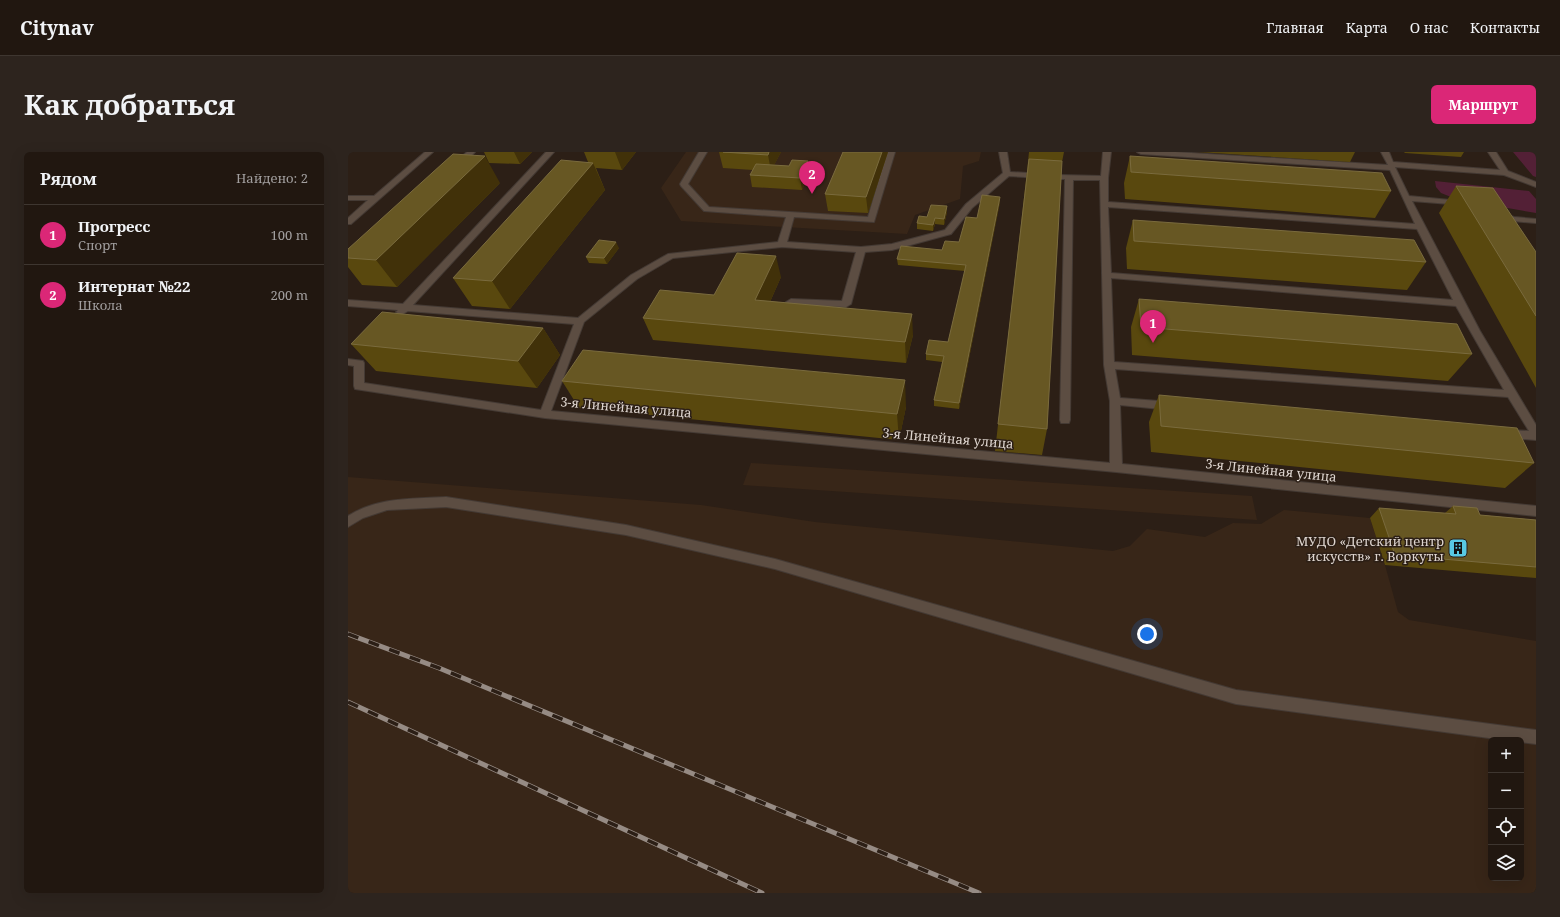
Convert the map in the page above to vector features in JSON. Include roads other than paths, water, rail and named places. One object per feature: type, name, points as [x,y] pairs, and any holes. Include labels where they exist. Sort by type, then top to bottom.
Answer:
[{"type":"street","points":[[348,222],[429,152]]},
{"type":"street","points":[[447,174],[471,152]]},
{"type":"street","points":[[394,320],[550,152]]},
{"type":"street","points":[[703,152],[684,184],[707,209],[871,220],[891,152]]},
{"type":"street","points":[[1003,152],[1007,174]]},
{"type":"street","points":[[1107,152],[1104,178],[1106,275],[1109,365],[1115,401],[1116,468]]},
{"type":"street","points":[[1141,152],[1505,173],[1536,185]]},
{"type":"street","points":[[1385,152],[1420,227],[1460,303],[1511,394],[1536,435]]},
{"type":"street","points":[[1492,152],[1505,173]]},
{"type":"street","points":[[545,414],[580,321],[634,277],[672,256],[782,244],[861,250],[892,247],[948,232],[969,206],[1007,174],[1104,178]]},
{"type":"street","points":[[1065,420],[1069,177]]},
{"type":"street","points":[[348,198],[376,198]]},
{"type":"street","points":[[1406,198],[1450,202],[1471,207]]},
{"type":"street","points":[[1104,204],[1420,227]]},
{"type":"street","points":[[1492,213],[1513,219],[1536,221]]},
{"type":"street","points":[[782,244],[791,214]]},
{"type":"street","points":[[791,302],[846,304],[861,250]]},
{"type":"street","points":[[1106,275],[1460,303]]},
{"type":"street","points":[[348,303],[580,321]]},
{"type":"street","name":"3-я Линейная улица","points":[[348,362],[361,360],[359,386],[545,414],[1116,468],[1536,511]]},
{"type":"street","points":[[1109,365],[1511,394]]},
{"type":"street","points":[[1115,401],[1178,407]]},
{"type":"street","points":[[1496,433],[1536,435]]},
{"type":"street","points":[[348,522],[358,515],[387,505],[446,502],[626,530],[775,564],[1236,697],[1536,737]]},
{"type":"railway","points":[[348,634],[439,668],[979,893]]},
{"type":"railway","points":[[348,702],[762,893]]},
{"type":"place","name":"Интернат №22","points":[[812,194]]},
{"type":"place","name":"Прогресс","points":[[1153,343]]},
{"type":"place","name":"МУДО «Детский центр искусств» г. Воркуты","points":[[1458,548]]}]
